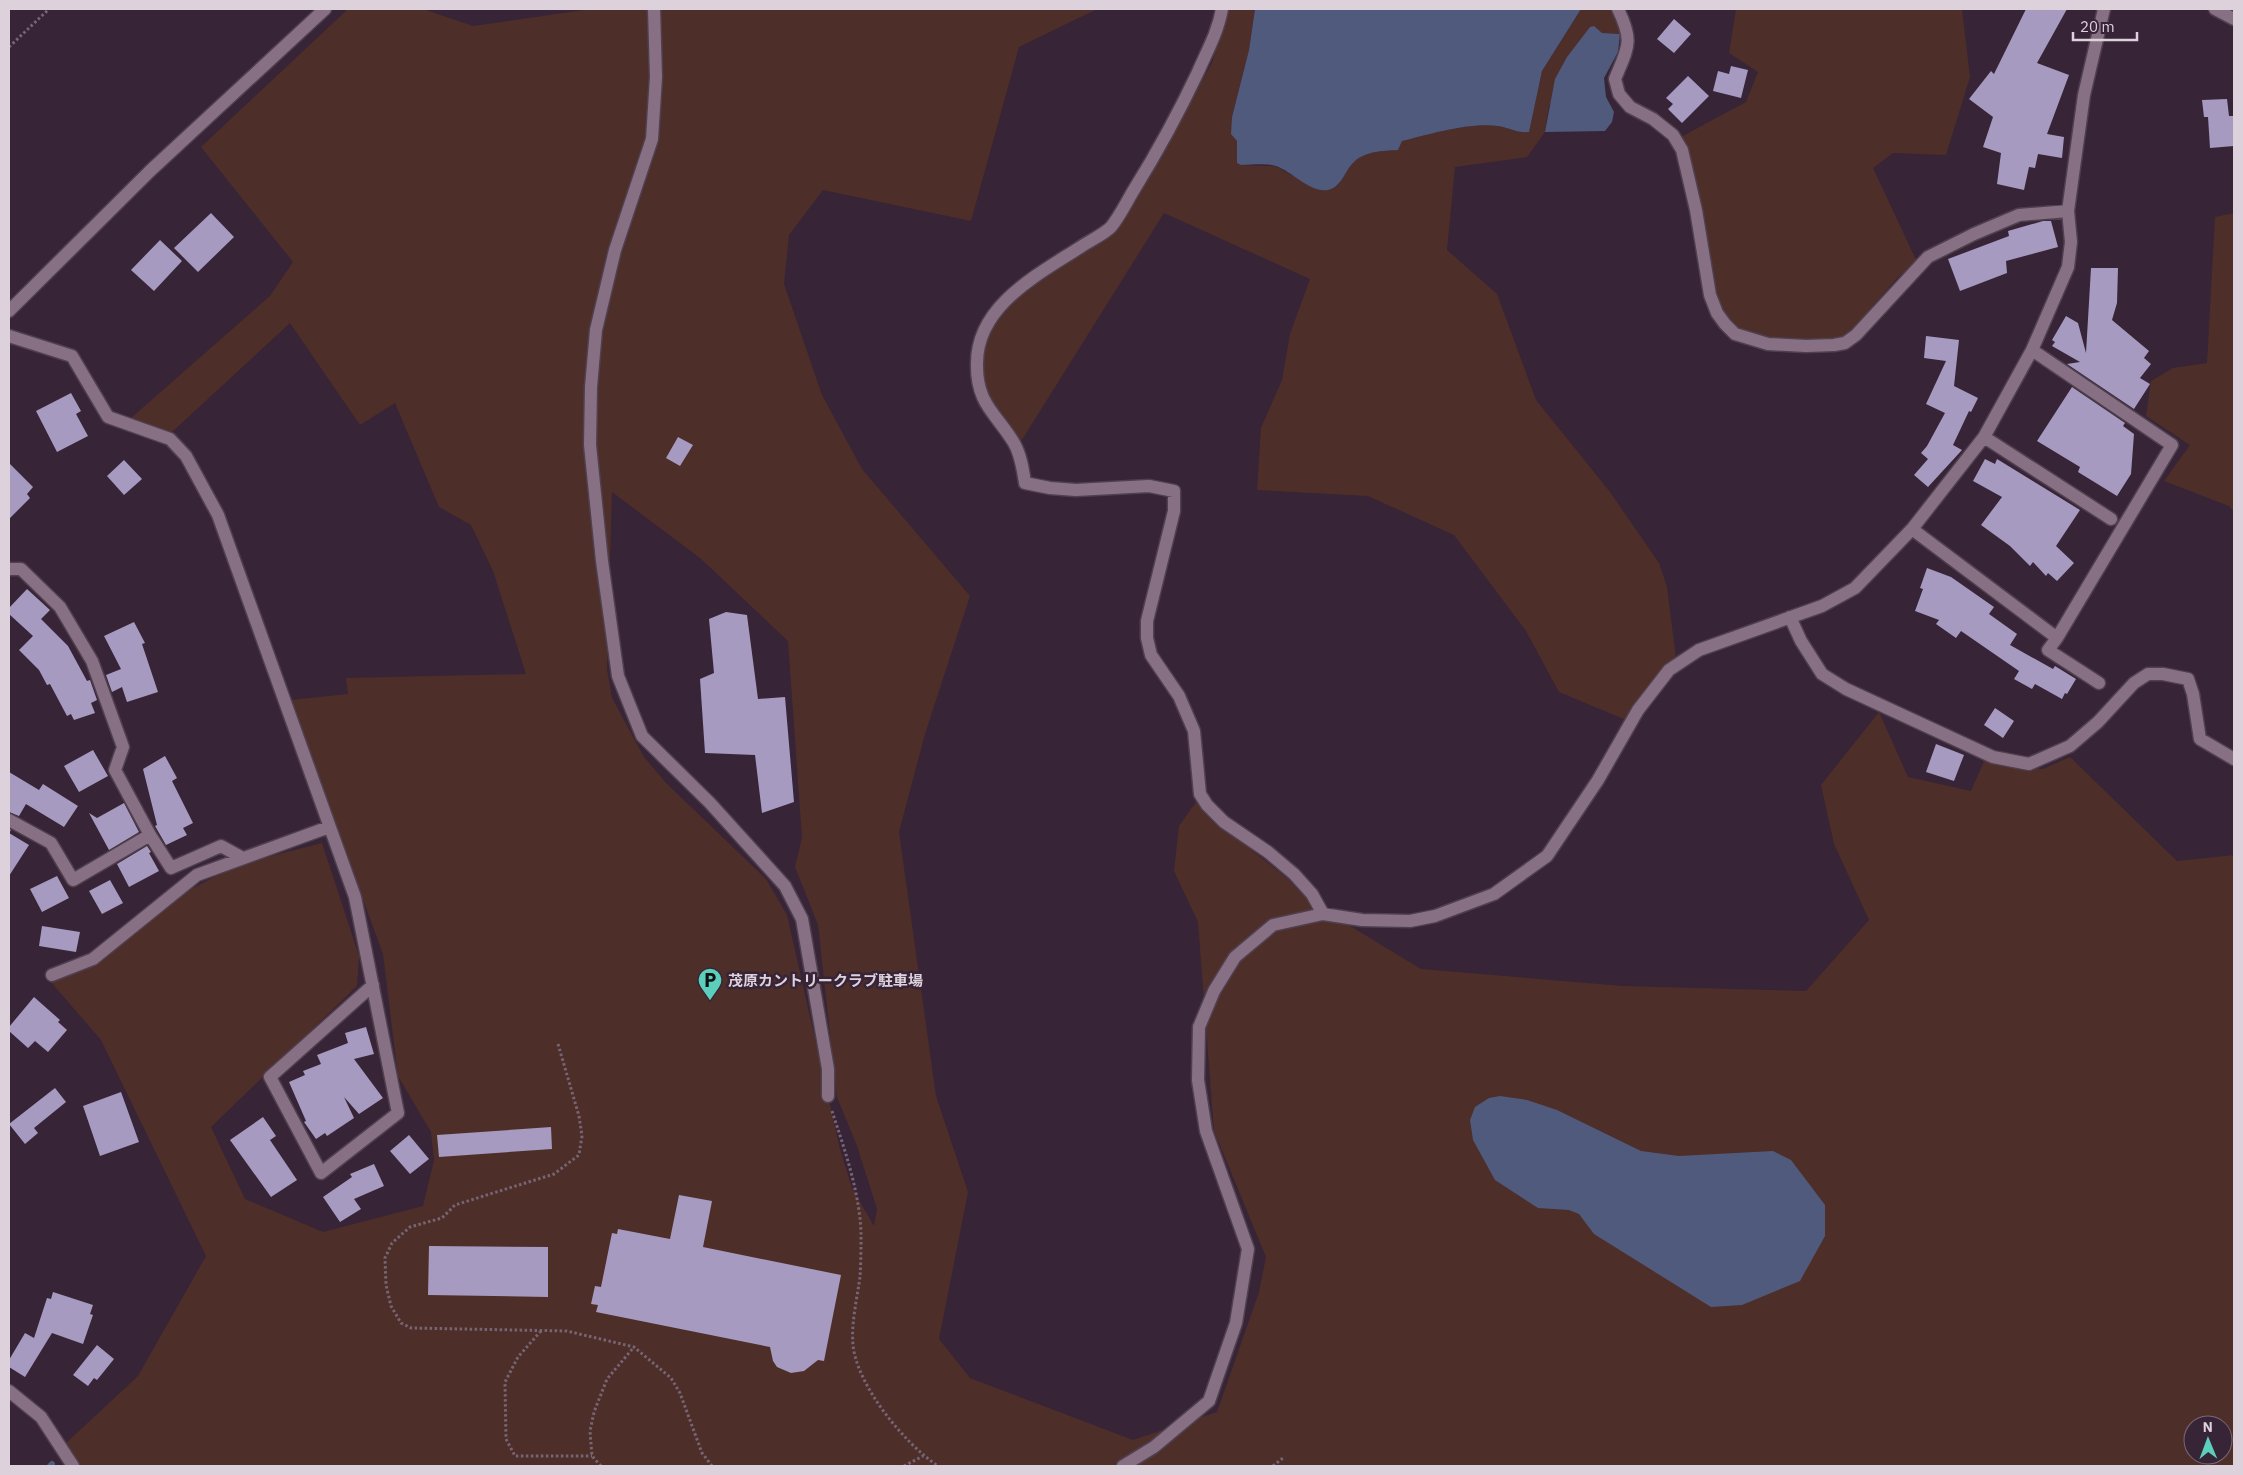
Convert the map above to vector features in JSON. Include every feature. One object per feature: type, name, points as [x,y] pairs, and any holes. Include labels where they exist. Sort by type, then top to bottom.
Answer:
[{"type":"street","points":[[9,311],[150,171],[325,9]]},
{"type":"street","points":[[654,9],[656,77],[652,139],[615,250],[596,330],[591,387],[590,445],[602,561],[618,676],[642,736],[710,803],[786,886],[802,919],[828,1069],[828,1096]]},
{"type":"street","points":[[1222,9],[1218,28],[1182,107],[1110,228],[1030,280],[991,316],[982,332],[978,348],[977,378],[980,392],[991,414],[1015,445],[1022,464],[1025,483],[1050,488],[1076,490],[1149,486],[1174,491],[1174,511],[1147,621],[1147,638],[1151,655],[1179,696],[1194,731],[1200,794],[1207,805],[1224,822],[1268,852],[1294,874],[1312,894],[1323,914]]},
{"type":"street","points":[[1618,9],[1627,28],[1628,47],[1615,79],[1620,94],[1630,107],[1653,119],[1673,135],[1682,150],[1696,210],[1710,295],[1717,313],[1734,334],[1768,344],[1806,346],[1845,343],[1856,335],[1928,257],[1974,234],[2019,215],[2068,211]]},
{"type":"street","points":[[1123,1466],[1154,1447],[1209,1401],[1236,1323],[1248,1249],[1206,1131],[1198,1080],[1199,1027],[1214,991],[1235,957],[1273,925],[1323,914],[1362,920],[1410,921],[1435,916],[1494,894],[1546,856],[1598,780],[1638,710],[1669,670],[1699,650],[1822,606],[1855,588],[1912,530],[1984,437],[2032,350],[2068,267],[2071,242],[2068,211],[2084,95],[2104,9]]},
{"type":"street","points":[[2215,9],[2234,19]]},
{"type":"street","points":[[9,336],[72,356],[108,417],[170,440],[186,456],[218,515],[355,897],[373,985],[398,1114],[321,1173],[270,1077],[373,985]]},
{"type":"street","points":[[2032,350],[2172,445],[2048,650],[2100,683]]},
{"type":"street","points":[[1984,437],[2111,519]]},
{"type":"street","points":[[1912,530],[2057,638]]},
{"type":"street","points":[[9,569],[21,569],[60,607],[92,660],[123,747],[115,770],[150,835],[171,868],[221,846],[241,857]]},
{"type":"street","points":[[1790,617],[1801,641],[1822,674],[1846,689],[1993,757],[2029,764],[2070,746],[2098,722],[2134,683],[2148,674],[2163,674],[2188,679],[2193,694],[2200,739],[2234,759]]},
{"type":"street","points":[[9,820],[51,843],[72,880],[150,835]]},
{"type":"street","points":[[52,975],[94,959],[197,875],[241,857],[329,827]]},
{"type":"street","points":[[9,1391],[40,1417],[73,1466]]},
{"type":"path","points":[[9,47],[48,9]]},
{"type":"path","points":[[558,1044],[580,1116],[582,1136],[579,1155],[554,1174],[455,1205],[442,1218],[410,1227],[392,1243],[385,1258],[386,1285],[390,1306],[402,1323],[411,1328],[567,1331],[634,1347],[671,1378],[680,1393],[702,1453],[712,1466]]},
{"type":"path","points":[[828,1096],[859,1199],[861,1233],[860,1274],[854,1320],[853,1346],[861,1370],[882,1410],[923,1456],[938,1466]]},
{"type":"path","points":[[541,1331],[518,1357],[505,1382],[506,1439],[515,1456],[592,1456]]},
{"type":"path","points":[[601,1466],[592,1456],[590,1431],[594,1412],[607,1379],[634,1347]]},
{"type":"path","points":[[904,1466],[923,1456]]},
{"type":"path","points":[[1273,1466],[1283,1458]]},
{"type":"shaded area","points":[[348,9],[423,9],[473,26],[591,9],[1097,9],[1019,47],[971,221],[823,190],[789,235],[784,284],[822,395],[862,469],[970,596],[925,734],[899,832],[936,1096],[968,1192],[939,1339],[970,1378],[1133,1440],[1217,1412],[1259,1292],[1266,1257],[1214,1131],[1198,922],[1174,871],[1179,826],[1196,802],[1215,821],[1288,879],[1309,901],[1421,969],[1623,986],[1806,991],[1869,920],[1834,844],[1821,785],[1879,712],[1908,777],[1971,791],[1984,761],[2043,769],[2070,757],[2177,861],[2234,855],[2234,1466],[81,1466],[65,1444],[138,1376],[206,1256],[101,1040],[50,981],[96,965],[181,895],[214,877],[252,861],[322,843],[359,956],[357,986],[211,1127],[245,1199],[323,1232],[423,1206],[434,1160],[431,1132],[398,1076],[383,954],[290,700],[348,694],[346,678],[526,674],[493,571],[471,525],[439,507],[395,403],[360,425],[290,323],[172,432],[131,418],[270,296],[293,262],[201,147]],"holes":[[[612,492],[700,558],[788,641],[802,838],[795,867],[818,925],[837,1097],[857,1146],[877,1209],[874,1226],[852,1188],[840,1149],[787,915],[766,879],[666,783],[644,757],[612,698],[607,669]]]},
{"type":"shaded area","points":[[1228,9],[1255,9],[1249,50],[1232,117],[1237,141],[1237,163],[1241,165],[1275,166],[1317,189],[1337,186],[1357,159],[1374,152],[1398,150],[1402,141],[1450,129],[1487,125],[1517,131],[1529,131],[1542,71],[1581,9],[1613,9],[1620,34],[1601,33],[1594,27],[1549,106],[1545,132],[1527,157],[1455,167],[1447,250],[1497,294],[1536,400],[1610,492],[1659,563],[1667,587],[1676,658],[1626,720],[1559,692],[1526,631],[1454,535],[1368,496],[1257,490],[1261,428],[1282,380],[1290,334],[1310,279],[1164,213],[1020,443],[994,410],[982,372],[982,351],[989,326],[1006,305],[1027,287],[1094,245],[1116,228],[1126,217],[1212,63]]},
{"type":"shaded area","points":[[1736,9],[1962,9],[1970,77],[1946,155],[1893,153],[1873,168],[1917,262],[1897,278],[1852,330],[1838,339],[1806,342],[1767,338],[1735,329],[1722,313],[1711,289],[1679,138],[1746,102],[1758,72],[1729,53]]},
{"type":"shaded area","points":[[2234,213],[2234,512],[2229,506],[2164,481],[2190,445],[2146,416],[2151,381],[2173,368],[2207,363],[2215,217]]},
{"type":"water","points":[[1255,9],[1581,9],[1542,71],[1529,132],[1487,125],[1450,129],[1402,141],[1398,150],[1375,152],[1358,158],[1337,185],[1328,190],[1321,190],[1308,185],[1276,166],[1264,164],[1241,165],[1237,163],[1237,141],[1231,134],[1232,117],[1249,50]]},
{"type":"water","points":[[1594,26],[1602,33],[1620,34],[1618,52],[1604,78],[1606,97],[1614,112],[1612,122],[1605,131],[1545,132],[1555,79],[1567,57],[1590,27]]},
{"type":"water","points":[[1500,1096],[1527,1100],[1557,1110],[1641,1151],[1679,1156],[1773,1151],[1791,1160],[1825,1205],[1825,1236],[1800,1281],[1742,1305],[1711,1307],[1594,1234],[1579,1214],[1569,1210],[1538,1208],[1495,1180],[1473,1140],[1470,1120],[1475,1107],[1489,1098]]},
{"type":"building","points":[[2026,9],[2067,9],[2037,63],[2069,75],[2047,134],[2064,137],[2062,158],[2038,154],[2035,168],[2029,167],[2024,190],[1997,184],[2001,153],[1983,147],[1993,117],[1969,99],[1991,71],[1994,74]]},
{"type":"building","points":[[1674,19],[1691,34],[1674,53],[1657,39]]},
{"type":"building","points":[[1731,66],[1748,70],[1741,98],[1713,91],[1718,71],[1729,74]]},
{"type":"building","points":[[1688,76],[1709,96],[1682,123],[1668,109],[1673,104],[1666,98]]},
{"type":"building","points":[[2227,99],[2229,116],[2234,116],[2234,146],[2210,148],[2208,117],[2204,117],[2202,100]]},
{"type":"building","points":[[211,213],[234,237],[198,272],[174,248]]},
{"type":"building","points":[[2043,221],[2051,221],[2058,247],[2006,261],[2007,273],[1960,291],[1948,259],[2009,236],[2008,231]]},
{"type":"building","points":[[160,240],[182,261],[154,291],[131,270]]},
{"type":"building","points":[[2091,268],[2118,268],[2117,303],[2112,320],[2149,351],[2144,358],[2151,364],[2140,378],[2150,384],[2134,409],[2067,364],[2080,362],[2052,346],[2055,342],[2052,340],[2066,316],[2078,323],[2086,353]]},
{"type":"building","points":[[1926,336],[1959,340],[1954,386],[1978,398],[1971,412],[1969,411],[1953,445],[1962,450],[1928,487],[1914,475],[1928,459],[1921,453],[1927,446],[1945,413],[1926,404],[1946,361],[1924,358]]},
{"type":"building","points":[[2072,387],[2125,423],[2123,426],[2134,434],[2131,474],[2117,496],[2078,472],[2080,467],[2037,441]]},
{"type":"building","points":[[71,393],[81,411],[76,414],[88,436],[57,452],[36,411]]},
{"type":"building","points":[[678,437],[693,445],[680,466],[666,458]]},
{"type":"building","points":[[1985,459],[1995,464],[1997,459],[2080,510],[2056,546],[2074,563],[2057,581],[2048,573],[2046,576],[2033,562],[2030,566],[2010,546],[1981,525],[2002,497],[1973,481]]},
{"type":"building","points":[[124,460],[142,479],[124,495],[107,476]]},
{"type":"building","points":[[9,463],[33,487],[27,494],[30,498],[9,519]]},
{"type":"building","points":[[1927,568],[1951,577],[1994,607],[1989,614],[2017,634],[2010,645],[2053,669],[2055,666],[2076,679],[2067,694],[2065,693],[2062,699],[2035,684],[2032,689],[2014,679],[2019,671],[1961,631],[1956,638],[1936,624],[1939,620],[1915,611],[1923,589],[1920,588]]},
{"type":"building","points":[[27,589],[50,610],[41,619],[68,646],[87,681],[90,680],[97,700],[91,703],[95,713],[74,720],[71,714],[67,716],[50,684],[47,685],[39,670],[19,650],[33,636],[9,614],[9,608]]},
{"type":"building","points":[[726,612],[747,615],[758,699],[785,697],[794,802],[762,813],[755,755],[705,753],[700,679],[714,673],[709,619]]},
{"type":"building","points":[[134,622],[145,643],[142,644],[158,692],[127,702],[122,687],[112,692],[106,675],[121,669],[104,636]]},
{"type":"building","points":[[1995,708],[2014,721],[2003,738],[1984,725]]},
{"type":"building","points":[[1936,744],[1964,755],[1954,781],[1926,772]]},
{"type":"building","points":[[93,750],[108,776],[79,792],[64,766]]},
{"type":"building","points":[[165,756],[177,778],[172,781],[193,823],[183,828],[187,835],[166,845],[155,826],[157,825],[143,769]]},
{"type":"building","points":[[9,772],[39,790],[43,784],[78,806],[64,827],[26,804],[19,816],[9,812]]},
{"type":"building","points":[[124,803],[139,832],[109,850],[89,813],[97,818]]},
{"type":"building","points":[[9,833],[29,845],[9,876]]},
{"type":"building","points":[[147,846],[159,871],[129,887],[117,864]]},
{"type":"building","points":[[57,876],[69,898],[42,912],[30,889]]},
{"type":"building","points":[[110,880],[123,903],[102,914],[89,891]]},
{"type":"building","points":[[42,926],[80,932],[76,952],[39,946]]},
{"type":"building","points":[[34,997],[60,1020],[58,1022],[67,1030],[48,1052],[35,1041],[28,1048],[9,1031],[9,1027]]},
{"type":"building","points":[[366,1027],[374,1054],[354,1059],[383,1098],[359,1114],[344,1097],[354,1118],[327,1136],[325,1133],[316,1139],[304,1122],[306,1121],[289,1082],[305,1075],[303,1071],[321,1064],[317,1055],[348,1043],[345,1033]]},
{"type":"building","points":[[55,1088],[66,1102],[34,1128],[38,1133],[25,1144],[9,1124]]},
{"type":"building","points":[[121,1092],[139,1142],[100,1156],[83,1106]]},
{"type":"building","points":[[263,1117],[276,1136],[270,1140],[297,1180],[271,1197],[230,1140]]},
{"type":"building","points":[[551,1127],[552,1149],[439,1157],[437,1135]]},
{"type":"building","points":[[409,1135],[429,1159],[410,1174],[390,1151]]},
{"type":"building","points":[[374,1164],[384,1186],[354,1199],[361,1209],[340,1222],[323,1197],[352,1177],[350,1174]]},
{"type":"building","points":[[679,1195],[712,1201],[703,1247],[841,1275],[824,1361],[818,1360],[804,1371],[791,1373],[777,1367],[773,1361],[770,1347],[596,1312],[598,1305],[591,1304],[595,1286],[601,1287],[612,1233],[617,1234],[618,1229],[670,1239]]},
{"type":"building","points":[[429,1246],[548,1247],[548,1297],[428,1295]]},
{"type":"building","points":[[53,1292],[93,1305],[90,1314],[93,1315],[83,1344],[52,1333],[25,1377],[9,1367],[9,1360],[25,1333],[34,1338],[47,1298],[51,1299]]},
{"type":"building","points":[[97,1345],[114,1359],[97,1380],[94,1378],[88,1386],[73,1375]]},
{"type":"place","name":"茂原カントリークラブ駐車場","points":[[710,1001]]}]
